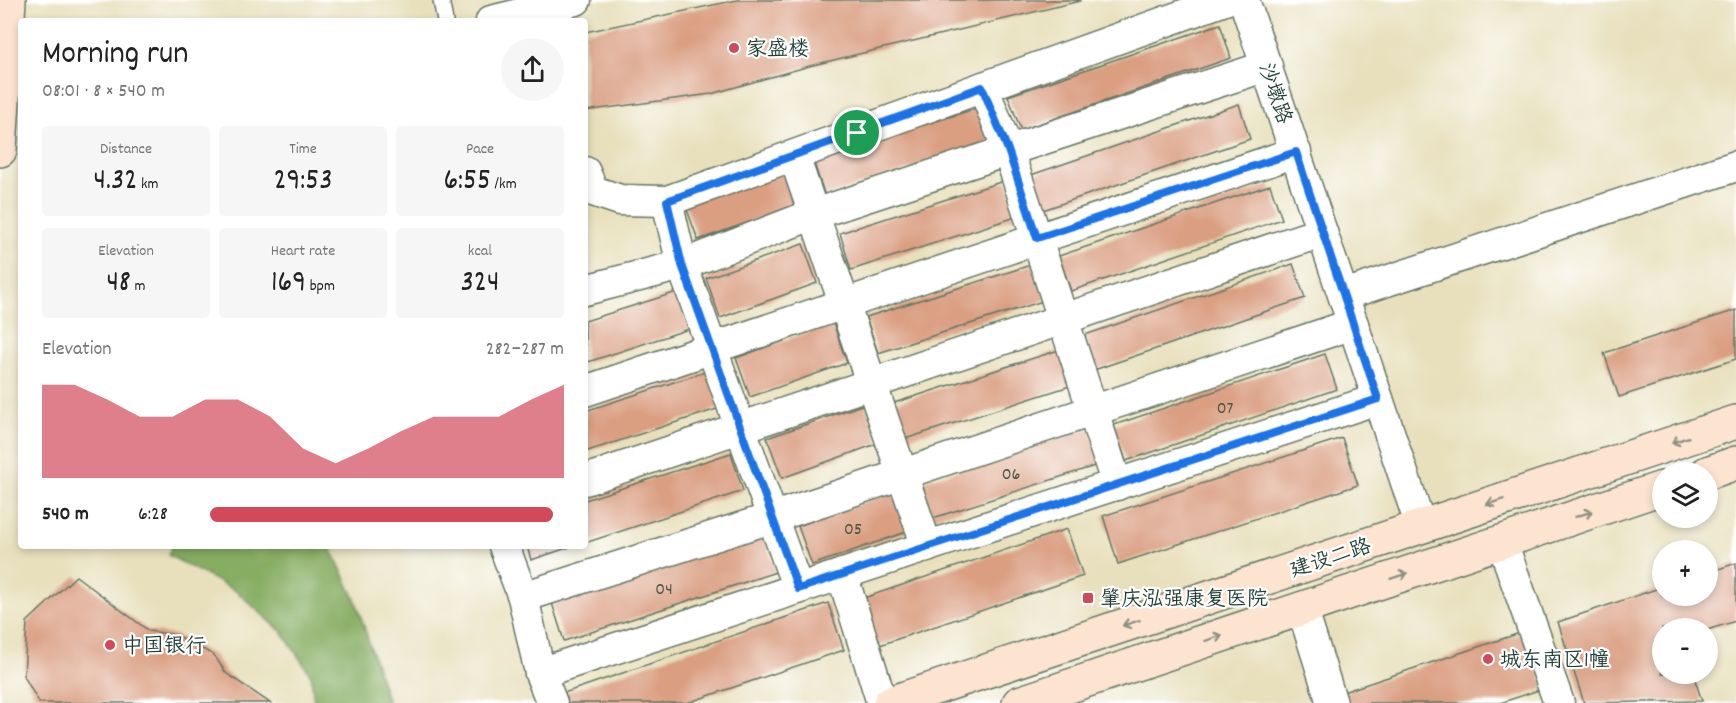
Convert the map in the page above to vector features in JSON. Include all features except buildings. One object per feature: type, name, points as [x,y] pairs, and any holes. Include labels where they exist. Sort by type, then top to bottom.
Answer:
[{"type":"main road","points":[[0,150],[13,15]]},
{"type":"main road","name":"建设二路","points":[[890,703],[1736,422]]},
{"type":"main road","points":[[1718,469],[1736,463]]},
{"type":"main road","name":"建设二路","points":[[1019,703],[1058,697],[1302,608],[1652,491]]},
{"type":"street","points":[[524,17],[576,0]]},
{"type":"street","points":[[588,179],[593,191],[620,200],[667,201],[1225,0]]},
{"type":"street","name":"沙墩路","points":[[1244,0],[1421,526]]},
{"type":"street","points":[[588,289],[682,265],[814,214],[1267,66]]},
{"type":"street","points":[[982,87],[1008,150],[1117,485]]},
{"type":"street","points":[[588,390],[1296,152]]},
{"type":"street","points":[[794,156],[927,547]]},
{"type":"street","points":[[1344,295],[1736,166]]},
{"type":"street","points":[[667,201],[682,265],[742,426],[798,589]]},
{"type":"street","points":[[588,479],[1322,231]]},
{"type":"street","points":[[523,597],[774,517],[902,472],[1353,324]]},
{"type":"street","points":[[540,674],[1378,399]]},
{"type":"street","points":[[1502,542],[1559,703]]},
{"type":"street","points":[[505,549],[523,597],[540,674],[552,703]]},
{"type":"street","points":[[842,574],[882,703]]},
{"type":"street","points":[[1302,608],[1332,703]]},
{"type":"lane","points":[[441,0],[444,18]]},
{"type":"green space","points":[[171,549],[331,549],[356,601],[388,703],[314,703],[311,675],[282,632],[236,591],[168,555]]},
{"type":"place","name":"家盛楼","points":[[734,48]]},
{"type":"place","name":"肇庆泓强康复医院","points":[[1088,598]]},
{"type":"place","name":"中国银行","points":[[110,645]]},
{"type":"place","name":"城东南区1幢","points":[[1488,659]]},
{"type":"route","points":[[982,87],[1008,150],[1037,238],[1296,152],[1378,399],[798,589],[742,426],[682,265],[667,201],[857,133],[982,87]]}]
